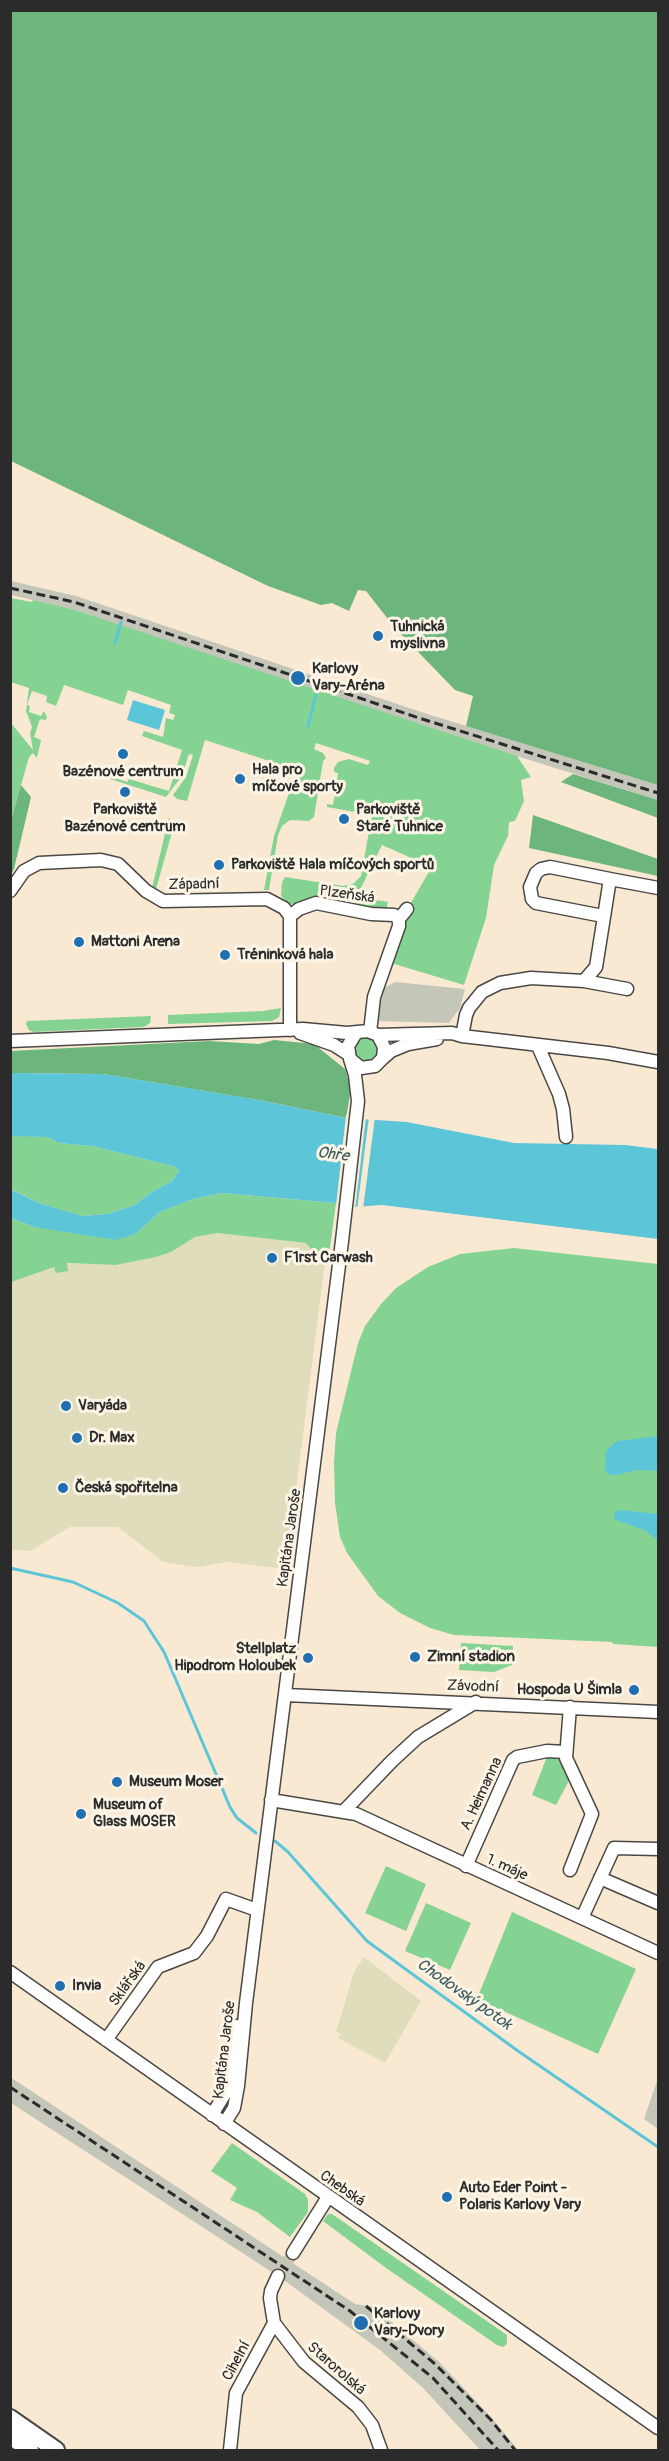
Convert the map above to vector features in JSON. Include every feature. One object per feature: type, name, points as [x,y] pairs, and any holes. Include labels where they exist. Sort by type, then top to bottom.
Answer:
[{"type":"highway","points":[[10,2418],[56,2451]]},
{"type":"highway","points":[[10,2436],[30,2451]]},
{"type":"street","name":"Západní","points":[[10,891],[24,871],[39,863],[101,860],[118,864],[158,900],[175,902],[267,898],[284,908],[290,916]]},
{"type":"street","points":[[603,916],[536,903],[532,898],[530,888],[536,873],[550,867],[658,888]]},
{"type":"street","points":[[584,981],[596,967],[610,879]]},
{"type":"street","name":"Plzeňská","points":[[290,916],[298,909],[316,903],[371,914],[403,914],[374,997],[374,1034]]},
{"type":"street","points":[[290,916],[290,1030]]},
{"type":"street","points":[[462,1036],[469,1008],[482,992],[500,983],[531,978],[584,981],[627,989]]},
{"type":"street","points":[[10,1041],[303,1029],[374,1034],[452,1033],[538,1046],[608,1053],[658,1062]]},
{"type":"street","points":[[290,1030],[334,1045],[361,1068],[379,1062],[391,1051],[408,1044],[462,1036]]},
{"type":"street","points":[[349,1057],[348,1043],[357,1033]]},
{"type":"street","points":[[374,1034],[384,1047],[379,1062]]},
{"type":"street","points":[[538,1046],[559,1094],[566,1137]]},
{"type":"street","name":"Kapitána Jaroše","points":[[224,2124],[234,2108],[238,2086],[257,1910],[342,1241],[358,1101],[355,1075],[349,1057]]},
{"type":"street","name":"Kapitána Jaroše","points":[[358,1101],[369,1074],[379,1062]]},
{"type":"street","name":"Závodní","points":[[286,1695],[658,1712]]},
{"type":"street","points":[[344,1811],[418,1737],[476,1702]]},
{"type":"street","points":[[570,1707],[566,1758],[592,1814],[570,1870]]},
{"type":"street","name":"A. Heimanna","points":[[466,1866],[513,1760],[516,1757],[547,1751],[566,1752]]},
{"type":"street","name":"1. máje","points":[[271,1800],[344,1811],[658,1953]]},
{"type":"street","points":[[582,1918],[614,1848],[658,1849]]},
{"type":"street","points":[[600,1878],[658,1903]]},
{"type":"street","name":"Sklářská","points":[[106,2040],[158,1967],[194,1953],[207,1936],[226,1899],[257,1910]]},
{"type":"street","name":"Chebská","points":[[10,1972],[658,2428]]},
{"type":"street","name":"Kapitána Jaroše","points":[[212,2115],[229,2087],[237,2021],[249,1977]]},
{"type":"street","points":[[293,2253],[328,2197]]},
{"type":"street","points":[[274,2323],[270,2298],[278,2276]]},
{"type":"street","name":"Cihelní","points":[[230,2451],[236,2393],[274,2323]]},
{"type":"street","name":"Starorolská","points":[[274,2323],[304,2362],[358,2407],[372,2425],[381,2451]]},
{"type":"shaded area","points":[[11,581],[76,596],[421,712],[658,785],[658,800],[417,725],[72,609],[11,595]]},
{"type":"shaded area","points":[[395,982],[465,989],[460,1008],[449,1023],[375,1021],[376,997],[384,988]]},
{"type":"shaded area","points":[[217,1233],[306,1243],[320,1260],[325,1261],[286,1569],[227,1562],[197,1567],[168,1563],[162,1561],[118,1527],[70,1527],[30,1551],[11,1550],[10,1276],[48,1263],[116,1265],[170,1252],[195,1237]]},
{"type":"shaded area","points":[[364,1957],[421,2001],[385,2063],[338,2038],[341,2034],[336,2032],[354,1972]]},
{"type":"shaded area","points":[[10,2077],[355,2304],[374,2307],[439,2362],[492,2418],[518,2450],[480,2450],[423,2388],[380,2350],[281,2278],[11,2103]]},
{"type":"shaded area","points":[[658,2078],[658,2129],[644,2119]]},
{"type":"green space","points":[[10,11],[658,11],[658,785],[466,726],[473,696],[455,690],[395,628],[366,591],[358,590],[349,611],[332,603],[321,605],[268,586],[11,461]]},
{"type":"green space","points":[[11,598],[32,602],[33,600],[72,609],[517,756],[531,777],[521,780],[524,801],[515,821],[509,822],[508,836],[494,865],[486,918],[464,985],[391,963],[409,906],[430,870],[409,857],[382,845],[359,892],[359,897],[388,902],[386,910],[354,907],[356,900],[318,892],[316,903],[289,904],[281,896],[282,882],[285,877],[343,886],[353,884],[361,876],[372,815],[327,807],[327,804],[333,805],[338,773],[334,772],[334,768],[338,762],[349,759],[368,765],[370,761],[316,743],[314,749],[323,753],[326,758],[323,761],[314,817],[309,821],[290,820],[282,826],[278,835],[269,890],[264,890],[274,836],[297,770],[205,740],[187,801],[177,799],[173,795],[186,777],[193,755],[189,754],[182,776],[166,797],[98,775],[98,772],[127,782],[129,779],[169,791],[182,750],[142,736],[144,731],[163,737],[166,718],[173,720],[175,715],[169,713],[171,705],[128,690],[123,705],[64,685],[56,706],[46,702],[47,696],[32,691],[27,705],[30,706],[29,712],[41,716],[44,711],[47,717],[46,720],[40,719],[34,737],[41,740],[37,758],[33,753],[29,757],[11,821],[11,723],[33,750],[30,733],[32,727],[26,711],[29,688],[11,682]]},
{"type":"green space","points":[[573,774],[658,800],[658,818],[561,782]]},
{"type":"green space","points":[[21,785],[31,797],[11,875],[11,821]]},
{"type":"green space","points":[[533,815],[658,859],[658,876],[529,848]]},
{"type":"green space","points":[[169,817],[172,832],[155,893],[152,888]]},
{"type":"green space","points":[[281,1008],[279,1017],[272,1021],[168,1024],[168,1015],[263,1011]]},
{"type":"green space","points":[[151,1016],[150,1023],[144,1027],[33,1032],[26,1024],[27,1021]]},
{"type":"green space","points":[[366,1038],[375,1041],[378,1050],[375,1059],[366,1062],[357,1059],[354,1050],[357,1041]]},
{"type":"green space","points":[[274,1040],[314,1044],[345,1069],[351,1089],[346,1118],[264,1101],[103,1074],[11,1073],[10,1051],[209,1041],[259,1044]]},
{"type":"green space","points":[[10,1136],[47,1137],[59,1143],[92,1146],[176,1167],[179,1171],[172,1181],[150,1193],[135,1205],[107,1214],[81,1216],[39,1203],[11,1189]]},
{"type":"green space","points":[[221,1193],[336,1203],[329,1255],[325,1267],[325,1261],[320,1260],[306,1243],[217,1233],[195,1237],[171,1252],[156,1257],[116,1265],[67,1263],[68,1271],[56,1273],[54,1267],[11,1282],[11,1218],[34,1227],[135,1234],[160,1212],[193,1199]]},
{"type":"green space","points":[[514,1248],[658,1264],[658,1647],[613,1644],[612,1642],[454,1635],[430,1628],[400,1613],[378,1596],[347,1553],[340,1537],[335,1503],[336,1433],[358,1343],[365,1326],[396,1288],[428,1267],[460,1254]]},
{"type":"green space","points":[[461,1643],[513,1646],[512,1665],[494,1672],[459,1670]]},
{"type":"green space","points":[[548,1754],[560,1756],[571,1777],[556,1805],[532,1795]]},
{"type":"green space","points":[[386,1866],[426,1884],[406,1931],[365,1913]]},
{"type":"green space","points":[[426,1903],[471,1923],[450,1970],[405,1951]]},
{"type":"green space","points":[[512,1912],[636,1969],[598,2054],[477,1999]]},
{"type":"green space","points":[[232,2143],[305,2194],[308,2200],[308,2212],[290,2237],[257,2212],[230,2200],[237,2188],[211,2171]]},
{"type":"green space","points":[[328,2214],[332,2214],[507,2335],[507,2344],[503,2347],[497,2345],[386,2268],[323,2221]]},
{"type":"water","points":[[133,700],[165,710],[159,730],[127,720]]},
{"type":"water","name":"Ohře","points":[[11,1073],[103,1074],[264,1101],[346,1118],[407,1122],[514,1143],[625,1145],[658,1149],[658,1239],[382,1205],[355,1207],[336,1203],[221,1193],[193,1199],[160,1212],[135,1234],[116,1240],[34,1227],[11,1218],[10,1189],[39,1203],[82,1216],[107,1214],[135,1205],[150,1193],[172,1181],[179,1171],[176,1167],[92,1146],[59,1143],[47,1137],[11,1136]]},
{"type":"water","points":[[658,1436],[658,1471],[638,1470],[610,1475],[605,1471],[606,1451],[614,1443]]},
{"type":"water","points":[[620,1510],[658,1514],[658,1541],[646,1531],[614,1519],[614,1513]]},
{"type":"pier","points":[[346,1115],[366,1117],[355,1210],[336,1206]]},
{"type":"pier","points":[[369,1117],[375,1117],[363,1209],[357,1210]]},
{"type":"waterway","points":[[115,643],[121,622]]},
{"type":"waterway","points":[[308,726],[316,695]]},
{"type":"waterway","name":"Chodovský potok","points":[[10,1568],[73,1582],[118,1603],[144,1621],[164,1652],[230,1807],[237,1818],[256,1833]]},
{"type":"waterway","name":"Chodovský potok","points":[[275,1841],[288,1852],[367,1941],[518,2051],[658,2147]]},
{"type":"tunnel","points":[[278,2276],[293,2253]]},
{"type":"railway","points":[[10,588],[74,602],[419,718],[658,793]]},
{"type":"railway","points":[[10,2087],[350,2311],[433,2378],[498,2450]]},
{"type":"railway","points":[[366,2306],[435,2364],[491,2420],[515,2450]]},
{"type":"place","name":"Tuhnická myslivna","points":[[378,636]]},
{"type":"place","name":"Karlovy Vary-Aréna","points":[[298,678]]},
{"type":"place","name":"Bazénové centrum","points":[[123,754]]},
{"type":"place","name":"Hala pro míčové sporty","points":[[240,779]]},
{"type":"place","name":"Parkoviště Bazénové centrum","points":[[125,792]]},
{"type":"place","name":"Parkoviště Staré Tuhnice","points":[[344,819]]},
{"type":"place","name":"Parkoviště Hala míčových sportů","points":[[219,865]]},
{"type":"place","name":"Mattoni Arena","points":[[79,942]]},
{"type":"place","name":"Tréninková hala","points":[[225,955]]},
{"type":"place","name":"F1rst Carwash","points":[[272,1258]]},
{"type":"place","name":"Varyáda","points":[[66,1406]]},
{"type":"place","name":"Dr. Max","points":[[77,1438]]},
{"type":"place","name":"Česká spořitelna","points":[[63,1488]]},
{"type":"place","name":"Zimní stadion","points":[[415,1657]]},
{"type":"place","name":"Stellplatz Hipodrom Holoubek","points":[[308,1658]]},
{"type":"place","name":"Hospoda U Šimla","points":[[634,1690]]},
{"type":"place","name":"Museum Moser","points":[[117,1782]]},
{"type":"place","name":"Museum of Glass MOSER","points":[[81,1814]]},
{"type":"place","name":"Invia","points":[[60,1986]]},
{"type":"place","name":"Auto Eder Point - Polaris Karlovy Vary","points":[[447,2197]]},
{"type":"place","name":"Karlovy Vary-Dvory","points":[[361,2323]]}]
